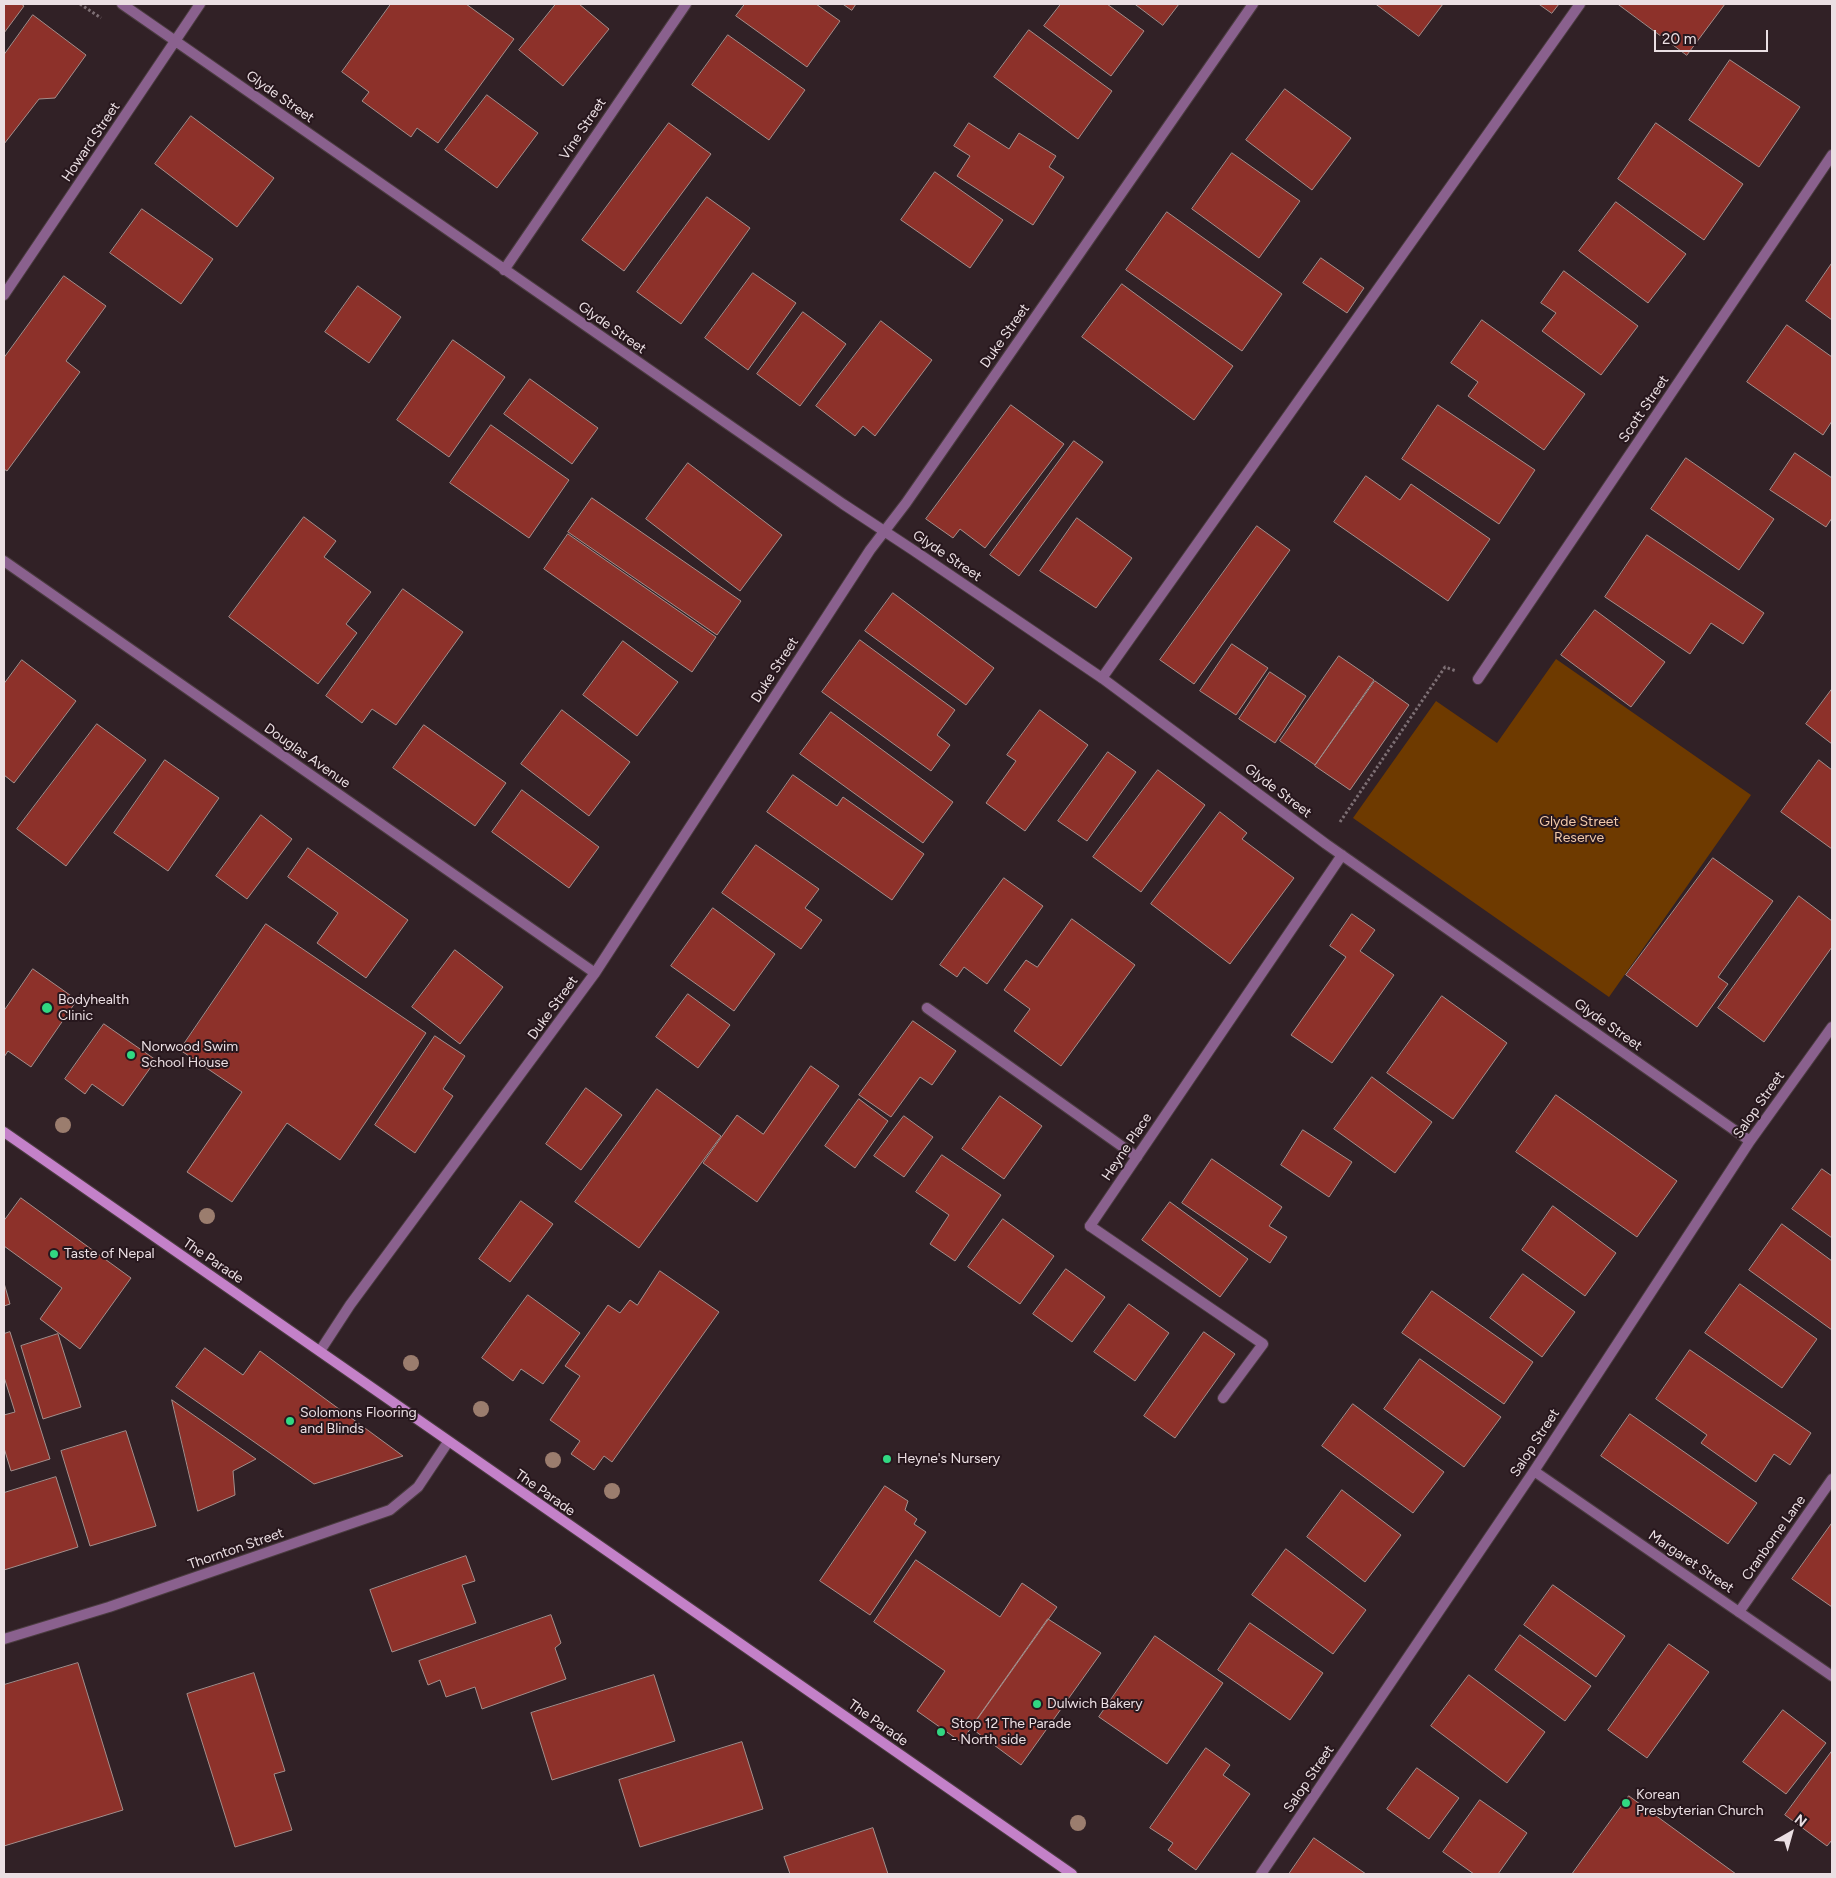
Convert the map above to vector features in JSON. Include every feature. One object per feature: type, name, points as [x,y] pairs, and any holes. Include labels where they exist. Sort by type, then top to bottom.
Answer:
[{"type":"main road","name":"The Parade","points":[[4,1132],[1072,1874]]},
{"type":"street","name":"Glyde Street","points":[[122,4],[843,504],[885,530],[1102,678],[1326,844],[1750,1141]]},
{"type":"street","name":"Howard Street","points":[[4,295],[200,4]]},
{"type":"street","name":"Vine Street","points":[[504,270],[686,4]]},
{"type":"street","name":"Duke Street","points":[[320,1352],[350,1305],[595,973],[870,550],[906,503],[1254,4]]},
{"type":"street","points":[[1102,678],[1580,4]]},
{"type":"street","name":"Scott Street","points":[[1478,678],[1832,155]]},
{"type":"street","name":"Douglas Avenue","points":[[4,561],[595,973]]},
{"type":"street","name":"Heyne Place","points":[[1223,1398],[1262,1344],[1090,1226],[1342,855]]},
{"type":"street","points":[[927,1008],[1137,1157]]},
{"type":"street","name":"Salop Street","points":[[1261,1874],[1534,1471],[1750,1141],[1832,1027]]},
{"type":"street","name":"Thornton Street","points":[[4,1639],[109,1607],[390,1510],[418,1487],[448,1442]]},
{"type":"street","name":"Margaret Street","points":[[1534,1471],[1832,1676]]},
{"type":"street","name":"Cranborne Lane","points":[[1739,1612],[1832,1479]]},
{"type":"path","points":[[1326,844],[1445,667],[1478,678]]},
{"type":"green space","name":"Glyde Street Reserve","points":[[1556,659],[1751,795],[1609,997],[1353,818],[1436,701],[1497,743]]},
{"type":"building","points":[[4,4],[21,4],[24,6],[4,33]]},
{"type":"building","points":[[391,4],[466,4],[514,39],[438,143],[417,128],[411,137],[362,101],[369,92],[342,72]]},
{"type":"building","points":[[556,4],[579,4],[609,29],[563,86],[519,50]]},
{"type":"building","points":[[745,4],[816,4],[840,21],[807,67],[736,16]]},
{"type":"building","points":[[843,4],[856,4],[852,10]]},
{"type":"building","points":[[1061,4],[1107,4],[1144,31],[1111,76],[1044,26]]},
{"type":"building","points":[[1135,4],[1179,4],[1163,25]]},
{"type":"building","points":[[1376,4],[1443,4],[1419,36]]},
{"type":"building","points":[[1539,4],[1559,4],[1552,13]]},
{"type":"building","points":[[1618,4],[1725,4],[1687,55]]},
{"type":"building","points":[[33,15],[86,55],[55,98],[39,99],[4,144],[4,55]]},
{"type":"building","points":[[1029,30],[1112,91],[1078,139],[994,77]]},
{"type":"building","points":[[728,35],[805,90],[769,140],[692,85]]},
{"type":"building","points":[[1730,60],[1800,107],[1759,167],[1689,120]]},
{"type":"building","points":[[1285,89],[1351,138],[1312,190],[1246,140]]},
{"type":"building","points":[[487,95],[538,133],[497,188],[445,150]]},
{"type":"building","points":[[191,116],[274,178],[237,227],[155,164]]},
{"type":"building","points":[[669,123],[711,154],[624,271],[582,240]]},
{"type":"building","points":[[969,123],[1009,149],[1019,133],[1056,156],[1049,167],[1064,177],[1033,225],[957,176],[970,156],[954,146]]},
{"type":"building","points":[[1656,123],[1743,184],[1704,240],[1618,179]]},
{"type":"building","points":[[1232,153],[1300,201],[1259,258],[1192,209]]},
{"type":"building","points":[[935,172],[1003,220],[970,268],[901,220]]},
{"type":"building","points":[[707,197],[750,228],[681,324],[637,292]]},
{"type":"building","points":[[1616,202],[1686,254],[1648,303],[1579,251]]},
{"type":"building","points":[[142,209],[213,259],[181,304],[110,253]]},
{"type":"building","points":[[1167,212],[1282,294],[1242,351],[1126,270]]},
{"type":"building","points":[[1321,258],[1364,288],[1347,313],[1303,283]]},
{"type":"building","points":[[1832,263],[1832,320],[1806,301]]},
{"type":"building","points":[[1564,271],[1638,326],[1601,375],[1542,331],[1556,313],[1541,303]]},
{"type":"building","points":[[753,273],[796,303],[748,370],[705,338]]},
{"type":"building","points":[[64,276],[106,306],[66,361],[80,372],[7,471],[4,469],[4,358]]},
{"type":"building","points":[[1122,284],[1233,366],[1194,420],[1082,337]]},
{"type":"building","points":[[358,286],[401,317],[369,363],[325,332]]},
{"type":"building","points":[[803,312],[846,344],[800,406],[757,374]]},
{"type":"building","points":[[1482,320],[1585,394],[1544,450],[1468,396],[1478,382],[1451,363]]},
{"type":"building","points":[[881,321],[932,360],[875,436],[863,426],[855,436],[816,406]]},
{"type":"building","points":[[1787,325],[1832,357],[1832,421],[1823,435],[1747,382]]},
{"type":"building","points":[[453,340],[505,377],[449,457],[397,420]]},
{"type":"building","points":[[530,379],[598,428],[572,464],[504,414]]},
{"type":"building","points":[[1011,405],[1064,444],[985,548],[960,529],[953,538],[926,519]]},
{"type":"building","points":[[1438,405],[1535,470],[1499,524],[1402,459]]},
{"type":"building","points":[[491,425],[569,480],[529,538],[450,483]]},
{"type":"building","points":[[1074,441],[1103,462],[1019,576],[990,555]]},
{"type":"building","points":[[1795,453],[1832,478],[1832,518],[1826,527],[1770,490]]},
{"type":"building","points":[[1686,458],[1774,519],[1739,570],[1651,509]]},
{"type":"building","points":[[688,463],[782,535],[740,591],[646,519]]},
{"type":"building","points":[[1366,476],[1400,500],[1411,484],[1490,539],[1448,601],[1334,522]]},
{"type":"building","points":[[592,498],[741,601],[717,635],[568,532]]},
{"type":"building","points":[[304,517],[336,541],[324,557],[371,592],[346,624],[357,633],[318,684],[229,617]]},
{"type":"building","points":[[1077,518],[1132,558],[1096,608],[1040,571]]},
{"type":"building","points":[[1257,526],[1290,550],[1194,684],[1160,660]]},
{"type":"building","points":[[568,534],[716,637],[692,672],[544,569]]},
{"type":"building","points":[[1647,535],[1764,613],[1743,644],[1711,623],[1690,654],[1605,597]]},
{"type":"building","points":[[403,589],[463,632],[396,725],[372,709],[362,723],[326,696]]},
{"type":"building","points":[[893,593],[994,668],[966,705],[865,631]]},
{"type":"building","points":[[1595,610],[1665,662],[1631,707],[1561,655]]},
{"type":"building","points":[[860,640],[955,710],[937,735],[950,745],[931,771],[822,692]]},
{"type":"building","points":[[623,641],[678,682],[637,736],[583,695]]},
{"type":"building","points":[[1232,644],[1268,668],[1236,715],[1200,691]]},
{"type":"building","points":[[1339,656],[1374,680],[1315,765],[1280,741]]},
{"type":"building","points":[[22,660],[76,701],[14,783],[4,775],[4,684]]},
{"type":"building","points":[[1270,672],[1306,696],[1275,743],[1239,719]]},
{"type":"building","points":[[1375,681],[1409,705],[1350,790],[1315,766]]},
{"type":"building","points":[[1832,689],[1832,744],[1806,724]]},
{"type":"building","points":[[562,710],[630,762],[589,816],[521,764]]},
{"type":"building","points":[[1040,710],[1088,745],[1025,831],[986,803],[1016,761],[1007,755]]},
{"type":"building","points":[[831,712],[953,802],[923,843],[800,754]]},
{"type":"building","points":[[97,724],[146,760],[66,866],[17,829]]},
{"type":"building","points":[[424,725],[506,783],[475,826],[393,768]]},
{"type":"building","points":[[1108,752],[1136,772],[1087,841],[1058,821]]},
{"type":"building","points":[[165,760],[219,798],[168,871],[114,833]]},
{"type":"building","points":[[1819,760],[1832,770],[1832,849],[1781,812]]},
{"type":"building","points":[[1158,770],[1205,805],[1141,892],[1093,857]]},
{"type":"building","points":[[793,775],[837,806],[843,797],[924,854],[892,900],[767,812]]},
{"type":"building","points":[[522,790],[599,847],[569,888],[492,832]]},
{"type":"building","points":[[1220,812],[1247,833],[1242,839],[1294,878],[1230,964],[1151,904]]},
{"type":"building","points":[[261,815],[292,839],[247,899],[216,876]]},
{"type":"building","points":[[756,845],[819,889],[805,908],[822,920],[801,949],[722,893]]},
{"type":"building","points":[[308,848],[408,920],[366,978],[317,943],[338,913],[288,877]]},
{"type":"building","points":[[1713,858],[1773,901],[1718,977],[1728,984],[1697,1027],[1626,975]]},
{"type":"building","points":[[1004,878],[1043,906],[987,984],[964,967],[957,977],[940,965]]},
{"type":"building","points":[[1799,896],[1832,921],[1832,947],[1764,1042],[1718,1008]]},
{"type":"building","points":[[713,908],[775,954],[734,1011],[671,966]]},
{"type":"building","points":[[1352,914],[1375,930],[1360,951],[1394,975],[1332,1063],[1291,1035],[1346,957],[1330,946]]},
{"type":"building","points":[[1072,919],[1135,965],[1061,1066],[1014,1031],[1030,1009],[1004,990],[1026,960],[1037,967]]},
{"type":"building","points":[[266,924],[426,1033],[340,1160],[287,1123],[232,1202],[187,1172],[242,1092],[180,1050]]},
{"type":"building","points":[[455,950],[503,987],[460,1044],[412,1007]]},
{"type":"building","points":[[33,969],[77,1000],[31,1067],[8,1051],[4,1057],[4,1011]]},
{"type":"building","points":[[688,994],[730,1025],[698,1068],[656,1037]]},
{"type":"building","points":[[1442,996],[1507,1043],[1453,1119],[1387,1073]]},
{"type":"building","points":[[913,1021],[956,1051],[932,1085],[920,1077],[891,1117],[859,1095]]},
{"type":"building","points":[[104,1024],[156,1060],[123,1106],[92,1084],[85,1094],[65,1079]]},
{"type":"building","points":[[435,1036],[465,1056],[443,1089],[453,1096],[415,1153],[375,1125]]},
{"type":"building","points":[[811,1066],[839,1086],[757,1202],[703,1163],[737,1115],[763,1134]]},
{"type":"building","points":[[1372,1077],[1432,1122],[1395,1173],[1334,1129]]},
{"type":"building","points":[[586,1088],[622,1115],[581,1170],[546,1144]]},
{"type":"building","points":[[657,1089],[721,1136],[639,1248],[575,1202]]},
{"type":"building","points":[[1556,1095],[1677,1181],[1637,1237],[1516,1152]]},
{"type":"building","points":[[1000,1096],[1042,1126],[1004,1179],[962,1149]]},
{"type":"building","points":[[859,1099],[888,1121],[855,1168],[825,1146]]},
{"type":"building","points":[[904,1116],[933,1137],[904,1177],[874,1156]]},
{"type":"building","points":[[1303,1130],[1352,1162],[1329,1197],[1281,1165]]},
{"type":"building","points":[[942,1155],[1001,1195],[955,1261],[930,1244],[949,1215],[916,1192]]},
{"type":"building","points":[[1212,1159],[1282,1207],[1269,1226],[1287,1237],[1270,1263],[1182,1203]]},
{"type":"building","points":[[1822,1169],[1832,1176],[1832,1238],[1792,1209]]},
{"type":"building","points":[[21,1198],[131,1278],[80,1349],[40,1319],[62,1288],[4,1246],[4,1221]]},
{"type":"building","points":[[521,1201],[553,1224],[510,1282],[479,1259]]},
{"type":"building","points":[[1170,1202],[1248,1259],[1220,1297],[1142,1240]]},
{"type":"building","points":[[1553,1206],[1616,1253],[1585,1296],[1522,1250]]},
{"type":"building","points":[[1003,1219],[1054,1256],[1020,1304],[968,1267]]},
{"type":"building","points":[[1782,1224],[1832,1261],[1832,1330],[1749,1270]]},
{"type":"building","points":[[1066,1269],[1105,1297],[1072,1342],[1033,1314]]},
{"type":"building","points":[[660,1271],[719,1312],[612,1462],[604,1456],[594,1470],[571,1454],[580,1441],[550,1420],[580,1376],[565,1366],[608,1305],[620,1313],[630,1300],[637,1305]]},
{"type":"building","points":[[1523,1274],[1575,1312],[1542,1357],[1490,1318]]},
{"type":"building","points":[[4,1283],[10,1304],[4,1306]]},
{"type":"building","points":[[1740,1284],[1817,1339],[1782,1388],[1705,1333]]},
{"type":"building","points":[[1432,1291],[1533,1362],[1504,1404],[1402,1333]]},
{"type":"building","points":[[528,1295],[580,1333],[543,1384],[521,1369],[513,1381],[482,1358]]},
{"type":"building","points":[[1129,1304],[1169,1333],[1135,1381],[1094,1352]]},
{"type":"building","points":[[10,1332],[50,1459],[11,1471],[4,1448],[4,1415],[15,1412],[4,1377],[4,1334]]},
{"type":"building","points":[[1204,1332],[1235,1354],[1175,1438],[1144,1416]]},
{"type":"building","points":[[58,1334],[81,1407],[43,1419],[21,1346]]},
{"type":"building","name":"Solomons Flooring and Blinds","points":[[205,1348],[243,1375],[260,1351],[403,1456],[314,1484],[176,1387]]},
{"type":"building","points":[[1690,1350],[1811,1433],[1790,1465],[1774,1454],[1756,1482],[1701,1443],[1707,1435],[1656,1399]]},
{"type":"building","points":[[1420,1359],[1501,1417],[1464,1467],[1384,1409]]},
{"type":"building","points":[[172,1400],[256,1459],[233,1471],[235,1495],[198,1511]]},
{"type":"building","points":[[1353,1404],[1444,1472],[1413,1513],[1322,1446]]},
{"type":"building","points":[[1630,1414],[1757,1503],[1728,1544],[1601,1456]]},
{"type":"building","points":[[126,1431],[156,1526],[90,1546],[61,1451]]},
{"type":"building","points":[[56,1477],[78,1547],[4,1570],[4,1493]]},
{"type":"building","points":[[885,1486],[908,1501],[905,1510],[917,1519],[914,1524],[926,1532],[870,1615],[820,1581]]},
{"type":"building","points":[[1342,1490],[1401,1535],[1365,1582],[1307,1537]]},
{"type":"building","points":[[1832,1523],[1832,1607],[1792,1579]]},
{"type":"building","points":[[1286,1549],[1366,1610],[1333,1654],[1252,1595]]},
{"type":"building","points":[[466,1556],[475,1581],[462,1585],[476,1623],[392,1652],[370,1590]]},
{"type":"building","points":[[916,1560],[1000,1617],[1022,1583],[1057,1607],[961,1742],[917,1711],[945,1671],[874,1622]]},
{"type":"building","points":[[1553,1585],[1625,1636],[1596,1677],[1524,1625]]},
{"type":"building","points":[[551,1615],[561,1643],[555,1648],[566,1679],[482,1709],[475,1687],[446,1697],[440,1680],[428,1685],[419,1661]]},
{"type":"building","points":[[1048,1619],[1101,1653],[1021,1765],[971,1728]]},
{"type":"building","points":[[1250,1623],[1323,1673],[1290,1720],[1218,1670]]},
{"type":"building","points":[[1520,1635],[1591,1686],[1565,1721],[1495,1670]]},
{"type":"building","points":[[1155,1636],[1223,1683],[1167,1764],[1099,1717]]},
{"type":"building","points":[[1669,1644],[1709,1672],[1647,1758],[1608,1730]]},
{"type":"building","points":[[78,1663],[123,1810],[4,1846],[4,1685]]},
{"type":"building","points":[[254,1673],[285,1771],[274,1774],[292,1830],[235,1847],[187,1694]]},
{"type":"building","points":[[654,1675],[675,1741],[552,1780],[531,1713]]},
{"type":"building","points":[[1469,1675],[1545,1732],[1507,1783],[1431,1726]]},
{"type":"building","points":[[1783,1710],[1826,1743],[1786,1794],[1743,1762]]},
{"type":"building","points":[[742,1742],[763,1809],[640,1847],[619,1780]]},
{"type":"building","points":[[1206,1748],[1230,1765],[1223,1775],[1250,1794],[1196,1870],[1168,1850],[1173,1843],[1150,1828]]},
{"type":"building","points":[[1832,1751],[1832,1840],[1827,1846],[1785,1815]]},
{"type":"building","points":[[1417,1768],[1459,1798],[1429,1839],[1387,1809]]},
{"type":"building","points":[[1629,1796],[1736,1874],[1573,1873]]},
{"type":"building","points":[[1480,1800],[1527,1833],[1498,1874],[1474,1874],[1443,1852]]},
{"type":"building","points":[[873,1828],[888,1874],[790,1874],[784,1857]]},
{"type":"building","points":[[1314,1838],[1366,1874],[1289,1874]]},
{"type":"place","name":"Bodyhealth Clinic","points":[[47,1008]]},
{"type":"place","name":"Norwood Swim School House","points":[[131,1055]]},
{"type":"place","name":"Taste of Nepal","points":[[54,1254]]},
{"type":"place","name":"Solomons Flooring and Blinds","points":[[290,1421]]},
{"type":"place","name":"Heyne's Nursery","points":[[887,1459]]},
{"type":"place","name":"Dulwich Bakery","points":[[1037,1704]]},
{"type":"place","name":"Stop 12 The Parade - North side","points":[[941,1732]]},
{"type":"place","name":"Korean Presbyterian Church","points":[[1626,1803]]}]
